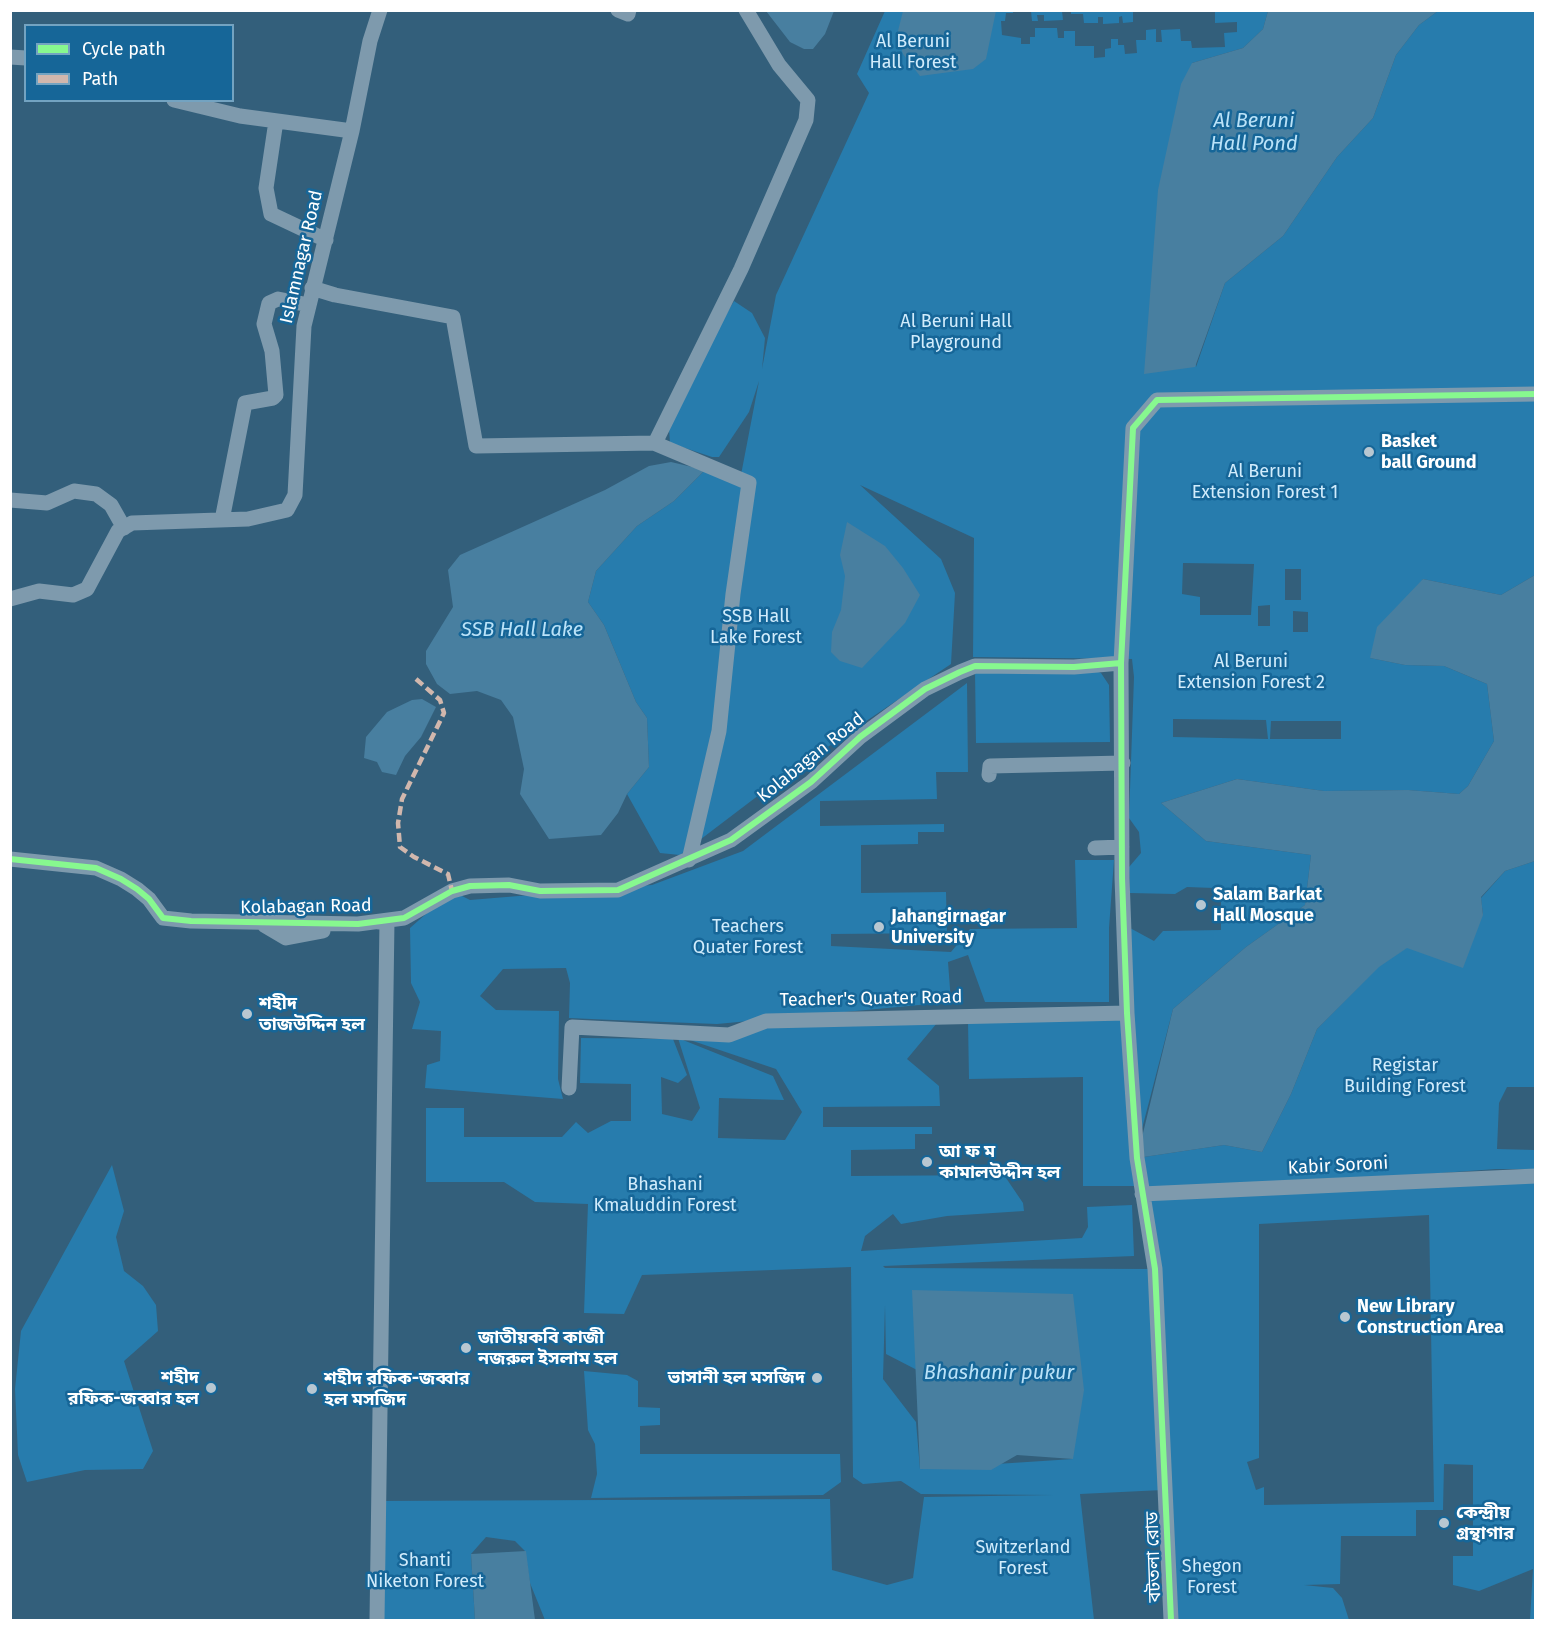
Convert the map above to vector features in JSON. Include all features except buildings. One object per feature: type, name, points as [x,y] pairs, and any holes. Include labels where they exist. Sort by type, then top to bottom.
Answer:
[{"type":"street","name":"Islamnagar Road","points":[[222,520],[248,519],[287,510],[295,495],[304,326],[352,131],[370,41],[380,10]]},
{"type":"street","points":[[618,10],[628,14],[629,10]]},
{"type":"street","points":[[654,443],[741,269],[806,120],[808,100],[779,65],[746,10]]},
{"type":"street","points":[[182,102],[240,116],[352,131]]},
{"type":"street","points":[[276,121],[266,188],[271,214],[326,240]]},
{"type":"street","points":[[312,288],[335,295],[453,317],[476,446],[654,443],[749,483],[733,594],[718,731],[690,860]]},
{"type":"street","points":[[10,599],[39,591],[73,594],[87,589],[118,531],[132,523],[222,520],[244,403],[273,398],[276,395],[272,351],[264,324],[269,303],[278,299],[309,304]]},
{"type":"street","name":"বটতলা রোড","points":[[1172,1620],[1155,1269],[1137,1158],[1127,1013],[1122,847],[1121,663],[1133,428],[1157,400],[1536,394]]},
{"type":"street","points":[[10,500],[47,503],[74,490],[96,495],[111,505],[123,528]]},
{"type":"street","name":"Kolabagan Road","points":[[10,859],[96,868],[137,889],[163,918],[262,924],[358,924],[404,918],[452,891],[470,886],[509,885],[540,891],[618,890],[731,840],[811,782],[860,737],[925,689],[960,672],[975,666],[1074,667],[1121,663]]},
{"type":"street","points":[[989,775],[990,766],[1123,763]]},
{"type":"street","points":[[1095,848],[1122,847]]},
{"type":"street","points":[[377,1620],[387,921]]},
{"type":"street","name":"Teacher's Quater Road","points":[[569,1089],[572,1027],[729,1035],[766,1021],[1127,1013]]},
{"type":"street","name":"Kabir Soroni","points":[[1142,1194],[1536,1176]]},
{"type":"green space","points":[[1071,10],[1143,11],[1133,11],[1133,22],[1123,23],[1122,16],[1119,17],[1119,23],[1103,24],[1103,17],[1098,17],[1098,23],[1084,23],[1083,14],[1071,14]]},
{"type":"green space","points":[[885,11],[1013,11],[1013,13],[1006,13],[1005,21],[1001,21],[1002,35],[1021,38],[1021,44],[1030,44],[1030,37],[1035,37],[1035,28],[1057,28],[1058,38],[1064,38],[1064,31],[1075,31],[1075,46],[1094,46],[1094,58],[1105,57],[1105,49],[1111,48],[1111,39],[1118,39],[1118,45],[1124,45],[1125,54],[1137,53],[1136,40],[1146,40],[1146,30],[1156,29],[1156,42],[1162,42],[1161,30],[1180,29],[1181,41],[1191,41],[1192,48],[1225,47],[1224,33],[1237,32],[1237,22],[1215,23],[1215,11],[1268,11],[1263,29],[1243,48],[1192,63],[1196,367],[1225,283],[1283,236],[1337,157],[1373,118],[1396,55],[1419,25],[1438,11],[1535,11],[1535,575],[1501,595],[1423,579],[1370,658],[1405,665],[1444,666],[1487,684],[1494,741],[1468,786],[1459,794],[1408,790],[1324,791],[1237,779],[1161,803],[1206,841],[1311,855],[1305,905],[1246,947],[1173,1009],[1136,1152],[1130,928],[1154,941],[1163,931],[1221,930],[1221,892],[1214,888],[1187,887],[1175,894],[1130,893],[1129,867],[1141,853],[1139,832],[1129,818],[1134,677],[1132,659],[973,657],[974,538],[860,485],[941,559],[955,593],[951,664],[780,779],[680,855],[660,853],[627,794],[649,767],[647,718],[636,702],[604,625],[588,602],[596,571],[637,526],[674,501],[705,470],[740,480],[759,381],[749,412],[719,457],[712,457],[670,443],[669,428],[709,344],[734,301],[752,313],[765,338],[762,369],[776,295],[869,93],[857,74]],"holes":[[[1183,563],[1254,564],[1251,615],[1200,615],[1200,597],[1182,594]],[[1285,569],[1301,569],[1301,600],[1285,600]],[[1270,605],[1270,626],[1258,626],[1258,606]],[[1293,611],[1308,612],[1308,632],[1293,632]],[[1173,719],[1266,720],[1268,739],[1173,737]],[[1271,721],[1341,721],[1341,739],[1270,739]]]},
{"type":"green space","points":[[1031,11],[1062,11],[1063,20],[1044,21],[1044,15],[1037,15],[1038,21],[1032,21]]},
{"type":"green space","points":[[1090,669],[1101,673],[1109,685],[1110,742],[976,743],[975,671]]},
{"type":"green space","name":"Teachers Quater Forest","points":[[967,683],[968,772],[936,772],[937,799],[820,801],[820,826],[944,824],[944,832],[918,832],[918,844],[861,845],[861,893],[946,892],[947,933],[831,934],[831,946],[951,952],[970,929],[1077,928],[1075,860],[1114,860],[1109,928],[1109,1002],[985,1002],[968,955],[948,962],[951,1002],[717,1024],[569,1018],[570,983],[566,968],[503,969],[480,996],[496,1010],[559,1011],[558,1079],[563,1099],[425,1088],[427,1065],[440,1061],[441,1031],[412,1029],[420,1002],[411,983],[410,928],[452,891],[470,900],[652,885],[743,851]]},
{"type":"green space","points":[[1535,861],[1535,1087],[1507,1087],[1499,1103],[1497,1149],[1535,1150],[1535,1169],[1496,1169],[1178,1192],[1535,1176],[1535,1620],[1530,1620],[1533,1569],[1479,1591],[1453,1585],[1453,1556],[1473,1556],[1473,1465],[1444,1464],[1443,1510],[1416,1510],[1416,1536],[1341,1536],[1340,1584],[1304,1585],[1333,1588],[1342,1598],[1349,1620],[1171,1620],[1163,1490],[1080,1494],[1094,1620],[545,1620],[530,1583],[525,1551],[515,1541],[486,1537],[471,1554],[475,1620],[377,1620],[377,1501],[830,1499],[832,1570],[887,1585],[913,1578],[924,1497],[1053,1495],[921,1494],[901,1481],[863,1484],[853,1477],[851,1267],[642,1275],[624,1314],[584,1313],[588,1204],[535,1202],[504,1182],[426,1182],[426,1108],[464,1108],[464,1137],[562,1137],[576,1122],[588,1133],[611,1121],[631,1121],[631,1084],[580,1083],[581,1038],[673,1039],[687,1075],[678,1083],[661,1077],[662,1114],[692,1121],[700,1108],[678,1038],[773,1076],[784,1100],[719,1098],[718,1138],[785,1140],[802,1112],[776,1069],[684,1038],[768,1026],[937,1023],[907,1059],[939,1086],[940,1106],[823,1107],[823,1127],[932,1127],[932,1134],[915,1134],[915,1149],[851,1150],[851,1176],[1004,1175],[1023,1203],[1024,1211],[947,1216],[901,1224],[893,1214],[865,1236],[861,1251],[1082,1238],[1088,1227],[1087,1207],[1132,1205],[1134,1256],[883,1266],[885,1268],[1154,1269],[1137,1158],[1224,1145],[1262,1152],[1291,1094],[1317,1029],[1379,966],[1406,948],[1483,915],[1481,898],[1505,871]],"holes":[[[1429,1215],[1434,1502],[1264,1505],[1264,1487],[1256,1490],[1247,1462],[1259,1458],[1259,1224]],[[913,1290],[1073,1459],[920,1469],[916,1422],[883,1379],[885,1305],[886,1354],[917,1370]]]},
{"type":"green space","points":[[1124,1018],[1134,1186],[1083,1186],[1083,1077],[969,1079],[968,1022]]},
{"type":"green space","points":[[112,1165],[124,1211],[116,1237],[124,1271],[143,1286],[156,1305],[158,1331],[124,1361],[153,1451],[143,1469],[85,1470],[27,1482],[18,1455],[15,1389],[21,1331]]},
{"type":"green space","points":[[584,1371],[627,1375],[638,1381],[638,1407],[660,1408],[660,1425],[640,1426],[640,1454],[840,1454],[841,1482],[823,1495],[591,1498],[597,1474],[595,1444],[588,1430]]},
{"type":"water","points":[[766,11],[834,11],[825,34],[813,49],[804,49],[790,42]]},
{"type":"water","points":[[903,11],[996,11],[986,59],[973,69],[920,76],[903,54],[897,35]]},
{"type":"water","name":"Al Beruni Hall Pond","points":[[1268,11],[1438,11],[1419,25],[1396,55],[1373,118],[1337,157],[1283,236],[1225,283],[1195,367],[1144,374],[1158,190],[1181,84],[1192,63],[1243,48],[1263,29]]},
{"type":"water","name":"SSB Hall Lake","points":[[671,462],[705,470],[674,501],[637,526],[596,571],[588,602],[604,625],[636,702],[647,718],[649,767],[627,794],[618,813],[601,835],[549,839],[520,794],[524,769],[513,717],[501,700],[477,691],[450,694],[437,684],[426,664],[426,651],[453,607],[448,570],[460,555],[605,490],[649,466]]},
{"type":"water","points":[[847,522],[885,546],[903,568],[920,595],[905,623],[862,668],[840,661],[831,652],[832,632],[841,610],[845,576],[840,555]]},
{"type":"water","points":[[1535,575],[1535,861],[1505,871],[1481,897],[1483,915],[1463,968],[1407,948],[1379,967],[1317,1029],[1291,1094],[1262,1152],[1224,1145],[1137,1158],[1173,1009],[1246,947],[1305,905],[1311,855],[1206,841],[1161,803],[1237,779],[1324,791],[1408,790],[1459,794],[1468,786],[1494,741],[1487,684],[1444,666],[1405,665],[1370,658],[1377,627],[1423,579],[1501,595]]},
{"type":"water","points":[[422,699],[436,707],[421,737],[405,756],[396,775],[382,772],[377,762],[364,758],[366,737],[387,712],[412,700]]},
{"type":"water","name":"Bhashanir pukur","points":[[912,1290],[1073,1294],[1084,1390],[1073,1459],[1017,1455],[991,1470],[920,1469]]},
{"type":"water","points":[[526,1551],[535,1620],[475,1620],[471,1554]]},
{"type":"marked path","points":[[416,679],[440,700],[444,713],[402,799],[398,823],[400,847],[414,857],[448,874],[452,891]]},
{"type":"cycle path","points":[[1171,1620],[1155,1269],[1137,1158],[1127,1013],[1122,878],[1121,663],[1133,428],[1157,400],[1536,394]]},
{"type":"cycle path","points":[[10,859],[96,868],[137,889],[149,899],[163,918],[191,921],[358,924],[404,918],[452,891],[470,886],[509,885],[540,891],[618,890],[731,840],[811,782],[860,737],[925,689],[960,672],[975,666],[1074,667],[1121,663]]},
{"type":"place","name":"Basket ball Ground","points":[[1369,452]]},
{"type":"place","name":"Salam Barkat Hall Mosque","points":[[1201,905]]},
{"type":"place","name":"Jahangirnagar University","points":[[879,927]]},
{"type":"place","name":"শহীদ তাজউদ্দিন হল","points":[[247,1014]]},
{"type":"place","name":"আ ফ ম কামালউদ্দীন হল","points":[[927,1162]]},
{"type":"place","name":"New Library Construction Area","points":[[1345,1317]]},
{"type":"place","name":"জাতীয়কবি কাজী নজরুল ইসলাম হল","points":[[466,1348]]},
{"type":"place","name":"ভাসানী হল মসজিদ","points":[[817,1378]]},
{"type":"place","name":"শহীদ রফিক-জব্বার হল","points":[[211,1388]]},
{"type":"place","name":"শহীদ রফিক-জব্বার হল মসজিদ","points":[[312,1389]]},
{"type":"place","name":"কেন্দ্রীয় গ্রন্থাগার","points":[[1444,1523]]},
{"type":"park label","name":"Al Beruni Hall Forest","points":[[913,52]]},
{"type":"park label","name":"Al Beruni Hall Playground","points":[[956,332]]},
{"type":"park label","name":"Al Beruni Extension Forest 1","points":[[1265,482]]},
{"type":"park label","name":"SSB Hall Lake Forest","points":[[756,627]]},
{"type":"park label","name":"Al Beruni Extension Forest 2","points":[[1251,672]]},
{"type":"park label","name":"Registar Building Forest","points":[[1405,1076]]},
{"type":"park label","name":"Bhashani Kmaluddin Forest","points":[[665,1195]]},
{"type":"park label","name":"Switzerland Forest","points":[[1023,1558]]},
{"type":"park label","name":"Shanti Niketon Forest","points":[[425,1571]]},
{"type":"park label","name":"Shegon Forest","points":[[1212,1577]]}]
